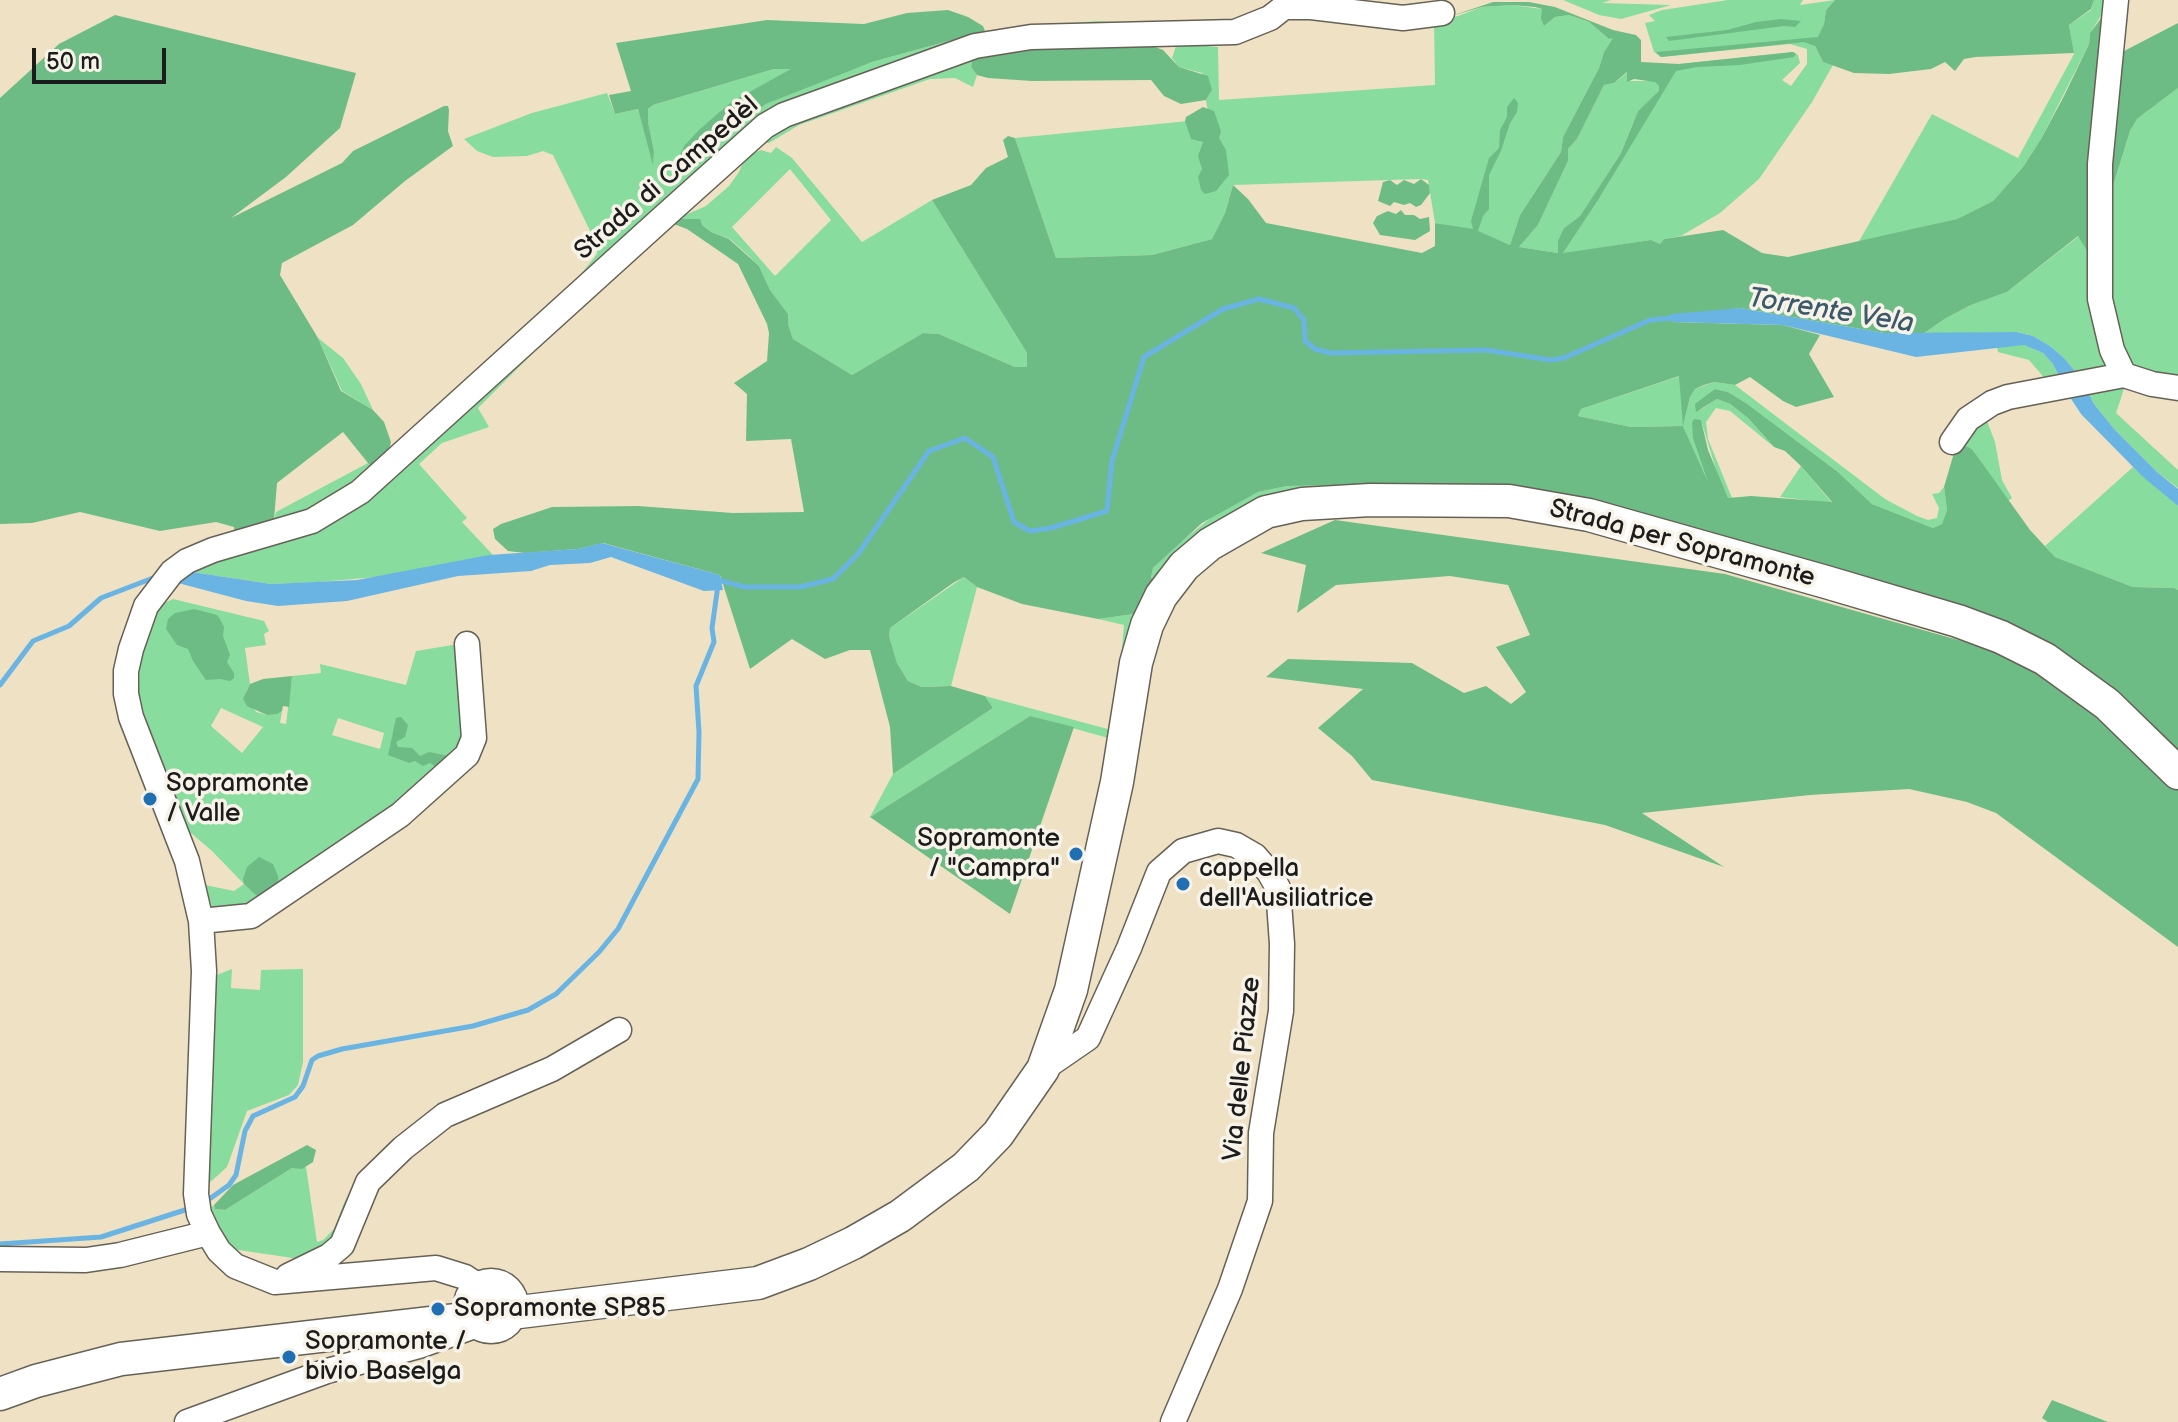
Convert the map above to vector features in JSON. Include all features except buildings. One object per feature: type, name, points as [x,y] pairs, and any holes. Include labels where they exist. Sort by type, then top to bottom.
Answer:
[{"type":"main road","name":"Strada per Sopramonte","points":[[0,1394],[36,1381],[121,1359],[478,1310],[489,1327],[499,1325],[511,1313],[758,1283],[809,1264],[900,1216],[966,1167],[998,1134],[1043,1069],[1076,973],[1117,782],[1136,663],[1147,625],[1161,596],[1210,544],[1266,512],[1302,504],[1370,500],[1509,501],[1568,510],[1958,621],[2001,637],[2045,659],[2075,679],[2107,704],[2178,773]]},
{"type":"street","points":[[2116,0],[2100,164],[2099,273],[2100,299],[2112,350],[2124,375]]},
{"type":"street","points":[[1290,3],[1403,18],[1442,13]]},
{"type":"street","name":"Strada di Campedèl","points":[[201,921],[187,861],[131,717],[126,694],[126,671],[137,626],[159,586],[172,572],[187,561],[213,550],[312,521],[360,492],[765,126],[784,115],[975,46],[1031,37],[1235,32],[1270,18],[1290,3]]},
{"type":"street","points":[[1952,442],[1968,419],[1992,403],[2124,375],[2178,388]]},
{"type":"street","points":[[187,1422],[327,1371],[419,1346],[478,1310],[465,1277],[436,1268],[275,1282],[235,1266],[219,1251],[208,1233],[199,1214],[196,1194],[204,971],[201,921],[251,916],[400,815],[467,755],[474,738],[467,644]]},
{"type":"street","name":"Via delle Piazze","points":[[1043,1069],[1088,1038],[1159,872],[1183,851],[1218,841],[1236,845],[1255,856],[1278,888],[1282,944],[1281,1011],[1261,1133],[1260,1201],[1230,1289],[1173,1422]]},
{"type":"street","name":"Via delle Piazze","points":[[1076,973],[1087,970],[1111,972],[1129,948]]},
{"type":"street","points":[[275,1282],[329,1256],[342,1245],[368,1182],[403,1148],[445,1115],[552,1069],[619,1030]]},
{"type":"street","points":[[0,1259],[86,1260],[120,1255],[208,1233]]},
{"type":"green space","points":[[1563,0],[1671,5],[1621,19],[1599,15]]},
{"type":"green space","points":[[1728,0],[1803,0],[1800,5],[1835,0],[1826,10],[1815,46],[1823,62],[1833,65],[1812,102],[1759,179],[1720,213],[1681,236],[1664,239],[1660,244],[1651,240],[1562,254],[1597,202],[1679,64],[1793,52],[1798,55],[1800,63],[1782,80],[1791,86],[1807,64],[1807,49],[1790,44],[1661,57],[1654,52],[1645,23],[1655,21],[1649,15],[1662,10]]},
{"type":"green space","points":[[1835,0],[2094,0],[2091,9],[2069,25],[2074,53],[1976,57],[1964,59],[1955,71],[1945,62],[1931,69],[1889,74],[1854,73],[1823,62],[1815,46],[1804,42],[1661,57],[1656,52],[1818,37],[1826,10]]},
{"type":"green space","points":[[2094,0],[2111,0],[2090,33],[2089,44],[2041,139],[2023,167],[1993,201],[1957,219],[1858,243],[1932,114],[2018,158],[2074,54],[2069,25],[2091,10]]},
{"type":"green space","points":[[1493,2],[1529,2],[1555,7],[1613,30],[1636,35],[1641,40],[1641,62],[1679,64],[1796,54],[1794,57],[1740,65],[1676,71],[1563,253],[1651,240],[1660,244],[1664,239],[1723,230],[1762,253],[1788,257],[1957,219],[1993,201],[2023,167],[2041,139],[2104,9],[2094,262],[2078,236],[2007,292],[1971,305],[1923,334],[1884,333],[1740,308],[1667,318],[1673,322],[1783,325],[1820,335],[1809,354],[1834,397],[1796,407],[1750,377],[1735,385],[1714,382],[1704,385],[1695,389],[1690,397],[1683,426],[1708,482],[1693,438],[1692,423],[1694,419],[1701,420],[1708,450],[1728,498],[1751,496],[1832,502],[1801,466],[1785,451],[1774,447],[1748,418],[1730,404],[1717,399],[1696,412],[1695,404],[1715,389],[1728,392],[1746,403],[1838,472],[1872,504],[1933,528],[1942,524],[1947,510],[1944,487],[1956,446],[1972,449],[2030,530],[2055,557],[2133,587],[2178,590],[2178,759],[2071,667],[1601,507],[1356,485],[1324,485],[1287,486],[1258,492],[1202,523],[1153,568],[1151,577],[1155,585],[1141,613],[1098,619],[1022,604],[977,587],[964,577],[953,583],[890,628],[889,636],[897,663],[908,681],[922,687],[951,686],[985,696],[993,708],[893,774],[890,727],[870,650],[850,650],[825,659],[792,639],[750,669],[720,575],[603,543],[578,549],[525,553],[508,551],[495,539],[493,529],[501,524],[552,507],[638,506],[733,513],[804,512],[791,439],[746,441],[747,394],[734,383],[767,361],[767,324],[738,264],[687,229],[671,223],[676,219],[700,219],[711,232],[729,239],[759,266],[770,290],[788,314],[793,339],[852,375],[923,333],[939,334],[1015,367],[1027,367],[1027,353],[932,200],[971,185],[986,168],[1008,157],[1003,140],[1008,136],[1015,138],[1056,258],[1152,255],[1212,239],[1225,213],[1233,185],[1266,223],[1422,253],[1435,246],[1435,223],[1473,229],[1471,221],[1489,158],[1499,148],[1500,130],[1507,117],[1507,107],[1514,98],[1518,103],[1517,112],[1489,175],[1489,209],[1478,231],[1510,245],[1520,215],[1561,152],[1563,137],[1613,38],[1609,39],[1589,22],[1569,15],[1555,17],[1544,26],[1542,9],[1535,7],[1482,7],[1448,17]],"holes":[[[1627,72],[1627,82],[1634,79],[1655,82],[1659,91],[1638,111],[1621,153],[1580,216],[1564,228],[1558,241],[1558,253],[1519,247],[1538,225],[1568,161],[1568,149],[1577,139],[1604,85],[1614,83]],[[1679,376],[1683,426],[1631,427],[1578,416],[1581,409]]]},
{"type":"green space","points":[[1512,5],[1542,9],[1544,26],[1555,17],[1569,15],[1589,22],[1609,39],[1614,37],[1563,137],[1561,152],[1520,215],[1510,245],[1473,230],[1435,223],[1428,180],[1421,179],[1233,185],[1225,213],[1212,239],[1152,255],[1056,258],[1015,138],[1209,119],[1206,100],[1212,90],[1202,73],[1179,67],[1172,58],[1177,43],[1218,47],[1219,100],[1435,85],[1434,21],[1482,7]]},
{"type":"green space","points":[[948,10],[968,17],[983,26],[985,31],[872,62],[766,104],[684,176],[680,174],[677,163],[684,146],[699,130],[731,102],[791,69],[774,69],[653,105],[648,109],[648,122],[654,151],[653,165],[638,109],[615,114],[609,95],[631,91],[616,43],[767,20],[864,24],[907,13]]},
{"type":"green space","points":[[115,15],[356,73],[340,128],[286,177],[231,218],[342,163],[353,151],[444,106],[448,106],[449,110],[448,131],[453,146],[353,225],[282,263],[280,275],[318,338],[341,391],[373,410],[384,422],[391,442],[389,450],[372,468],[343,432],[277,483],[274,520],[235,534],[234,527],[216,522],[160,531],[80,512],[32,523],[0,524],[0,98],[59,44]]},
{"type":"green space","points":[[1781,19],[1801,21],[1795,27],[1669,41],[1666,37],[1727,30]]},
{"type":"green space","points":[[1096,21],[1191,26],[1070,28],[791,101],[573,284],[597,254],[597,245],[553,155],[543,151],[527,156],[493,157],[477,151],[464,139],[532,113],[607,93],[615,114],[638,109],[653,161],[648,109],[653,105],[774,69],[793,69],[731,102],[700,130],[685,146],[684,175],[766,104],[818,82],[872,62],[985,31]]},
{"type":"green space","points":[[2178,23],[2178,88],[2137,119],[2130,131],[2105,212],[2115,59]]},
{"type":"green space","points":[[1150,45],[1163,50],[1179,67],[1208,76],[1212,90],[1206,100],[1181,104],[1164,96],[1151,80],[1032,81],[988,78],[977,75],[971,67],[973,56],[1015,48]]},
{"type":"green space","points":[[973,56],[971,67],[977,75],[973,87],[955,78],[930,79],[799,125],[769,143],[762,143],[786,126]]},
{"type":"green space","points":[[1628,72],[1627,81],[1655,81],[1660,91],[1638,111],[1621,153],[1580,216],[1564,228],[1558,253],[1519,247],[1538,225],[1568,161],[1568,149],[1577,139],[1604,85],[1614,83]]},
{"type":"green space","points":[[2178,88],[2178,383],[2132,371],[2115,348],[2105,212],[2130,131],[2137,119]]},
{"type":"green space","points":[[1203,107],[1214,111],[1221,131],[1219,138],[1226,150],[1229,175],[1216,191],[1205,194],[1198,177],[1202,169],[1198,156],[1203,142],[1191,139],[1185,121],[1186,117]]},
{"type":"green space","points":[[776,147],[792,158],[862,242],[932,200],[1027,353],[1027,367],[1015,367],[939,334],[923,333],[852,375],[793,339],[788,314],[770,290],[759,266],[730,239],[702,225],[676,219],[706,206],[729,186],[745,157],[761,150],[771,153]],"holes":[[[790,169],[831,220],[775,276],[732,227]]]},
{"type":"green space","points":[[1421,179],[1429,185],[1430,193],[1421,205],[1416,207],[1410,203],[1394,202],[1390,206],[1378,201],[1383,182],[1390,180],[1397,185],[1404,180],[1414,184]]},
{"type":"green space","points":[[1401,210],[1405,215],[1420,219],[1429,217],[1430,231],[1415,240],[1380,235],[1373,223],[1377,216],[1388,211],[1396,214]]},
{"type":"green space","points":[[2079,236],[2094,262],[2112,370],[2080,377],[2050,346],[2033,336],[2017,332],[1923,334],[1971,305],[2007,292]]},
{"type":"green space","points":[[546,337],[478,408],[489,427],[442,443],[419,464],[467,518],[462,522],[493,555],[376,577],[319,582],[271,584],[192,572],[201,566],[278,542]]},
{"type":"green space","points":[[318,338],[343,358],[361,384],[373,410],[342,391]]},
{"type":"green space","points":[[2022,344],[2043,353],[2061,380],[2047,381],[2029,360],[1998,352],[1997,347]]},
{"type":"green space","points":[[1680,376],[1684,422],[1695,389],[1714,382],[1735,385],[1885,499],[1917,516],[1928,520],[1937,518],[1939,508],[1932,494],[1939,493],[1944,487],[1947,510],[1942,524],[1933,528],[1872,504],[1838,472],[1728,392],[1715,389],[1700,410],[1717,399],[1730,404],[1748,418],[1774,447],[1730,411],[1716,408],[1706,422],[1708,439],[1732,498],[1728,498],[1720,483],[1701,420],[1715,499],[1683,426],[1631,427],[1578,416],[1581,409]]},
{"type":"green space","points":[[2126,383],[2116,413],[2178,470],[2178,488],[2157,472],[2115,430],[2094,404],[2086,388]]},
{"type":"green space","points":[[1984,413],[1995,442],[2002,480],[2012,498],[2008,501],[1972,449],[1956,446]]},
{"type":"green space","points":[[1293,461],[1339,486],[1371,487],[1325,492],[1155,585],[1151,577],[1153,568],[1182,541],[1218,512],[1258,492],[1287,486]]},
{"type":"green space","points":[[368,463],[372,468],[362,477],[307,511],[274,520],[276,512]]},
{"type":"green space","points":[[1801,466],[1832,503],[1780,497]]},
{"type":"green space","points":[[2133,467],[2178,506],[2178,590],[2133,587],[2055,557],[2045,546]]},
{"type":"green space","points":[[1335,520],[1725,574],[1997,651],[2051,674],[2178,787],[2178,947],[1996,813],[1967,802],[1909,789],[1810,795],[1642,813],[1724,867],[1605,825],[1372,780],[1352,756],[1318,728],[1363,689],[1266,677],[1288,659],[1412,663],[1464,693],[1486,686],[1511,704],[1526,692],[1496,647],[1530,635],[1508,585],[1450,576],[1336,585],[1297,613],[1306,565],[1261,553]]},
{"type":"green space","points":[[964,577],[977,587],[951,686],[922,687],[908,681],[897,663],[889,636],[890,628]]},
{"type":"green space","points":[[173,599],[264,621],[269,631],[264,634],[266,645],[245,648],[250,684],[246,692],[256,712],[267,715],[282,711],[280,723],[286,724],[292,676],[321,673],[320,664],[406,685],[416,651],[459,644],[469,738],[404,805],[253,907],[213,910],[205,885],[234,891],[244,884],[184,827],[139,699],[140,656],[162,604]],"holes":[[[221,708],[263,727],[242,753],[211,726]],[[338,718],[384,733],[380,749],[332,735]]]},
{"type":"green space","points":[[194,609],[217,615],[224,627],[223,636],[230,655],[227,662],[234,673],[230,681],[206,680],[188,649],[177,645],[166,629],[168,619],[175,613]]},
{"type":"green space","points":[[1141,613],[1115,740],[1030,716],[870,817],[893,774],[993,708],[985,696],[1115,731],[1124,625],[1098,619]]},
{"type":"green space","points":[[292,676],[289,707],[283,706],[277,714],[267,715],[247,706],[243,699],[250,684],[263,679]]},
{"type":"green space","points":[[1030,716],[1074,727],[1010,914],[870,817]]},
{"type":"green space","points":[[401,717],[408,725],[405,737],[396,742],[398,747],[412,748],[420,756],[429,752],[449,756],[436,767],[430,763],[423,766],[415,761],[409,763],[388,755],[396,718]]},
{"type":"green space","points":[[259,857],[273,864],[278,876],[279,890],[264,896],[257,896],[244,884],[243,879],[247,867]]},
{"type":"green space","points":[[232,969],[231,988],[260,990],[261,970],[303,969],[303,1062],[298,1085],[289,1095],[247,1111],[227,1167],[207,1185],[212,977]]},
{"type":"green space","points":[[432,1109],[436,1110],[390,1155],[340,1240],[306,1260],[232,1249],[226,1243],[210,1209],[214,1205],[215,1209],[225,1210],[292,1168],[306,1167],[317,1242],[323,1240],[334,1229],[344,1203],[363,1170],[392,1141],[420,1124]]},
{"type":"green space","points":[[307,1145],[316,1150],[313,1162],[302,1169],[292,1168],[225,1210],[215,1209],[214,1205],[233,1185]]},
{"type":"green space","points":[[2052,1400],[2108,1422],[2048,1422],[2042,1418]]},
{"type":"water","points":[[1740,308],[1884,333],[2017,332],[2033,336],[2050,346],[2080,377],[2061,380],[2043,353],[2024,345],[1916,357],[1783,325],[1673,322],[1667,318],[1671,314]]},
{"type":"water","points":[[2086,388],[2094,404],[2115,430],[2178,489],[2178,506],[2142,476],[2081,414],[2066,391]]},
{"type":"water","points":[[602,543],[720,575],[723,590],[704,591],[611,557],[590,563],[550,565],[531,571],[458,576],[347,601],[278,606],[178,583],[192,572],[271,584],[357,580],[489,555],[578,549]]},
{"type":"waterway","name":"Torrente Vela","points":[[715,579],[744,587],[800,587],[833,579],[858,554],[929,451],[965,438],[993,457],[1014,522],[1030,531],[1107,511],[1112,461],[1144,357],[1223,309],[1259,299],[1294,308],[1304,320],[1305,341],[1315,349],[1331,353],[1486,350],[1551,360],[1564,358],[1650,320],[1672,318]]},
{"type":"waterway","points":[[0,685],[33,641],[69,626],[101,598],[153,578]]},
{"type":"waterway","points":[[208,1200],[229,1185],[236,1175],[245,1131],[253,1116],[295,1097],[303,1086],[312,1060],[318,1056],[473,1026],[528,1010],[556,994],[599,952],[618,929],[698,779],[696,686],[714,642],[712,628],[718,585]]},
{"type":"waterway","points":[[0,1244],[101,1237],[188,1209]]},
{"type":"place","name":"Sopramonte / Valle","points":[[150,799]]},
{"type":"place","name":"Sopramonte / \"Campra\"","points":[[1076,854]]},
{"type":"place","name":"cappella dell'Ausiliatrice","points":[[1183,884]]},
{"type":"place","name":"Sopramonte SP85","points":[[438,1309]]},
{"type":"place","name":"Sopramonte / bivio Baselga","points":[[289,1357]]}]
